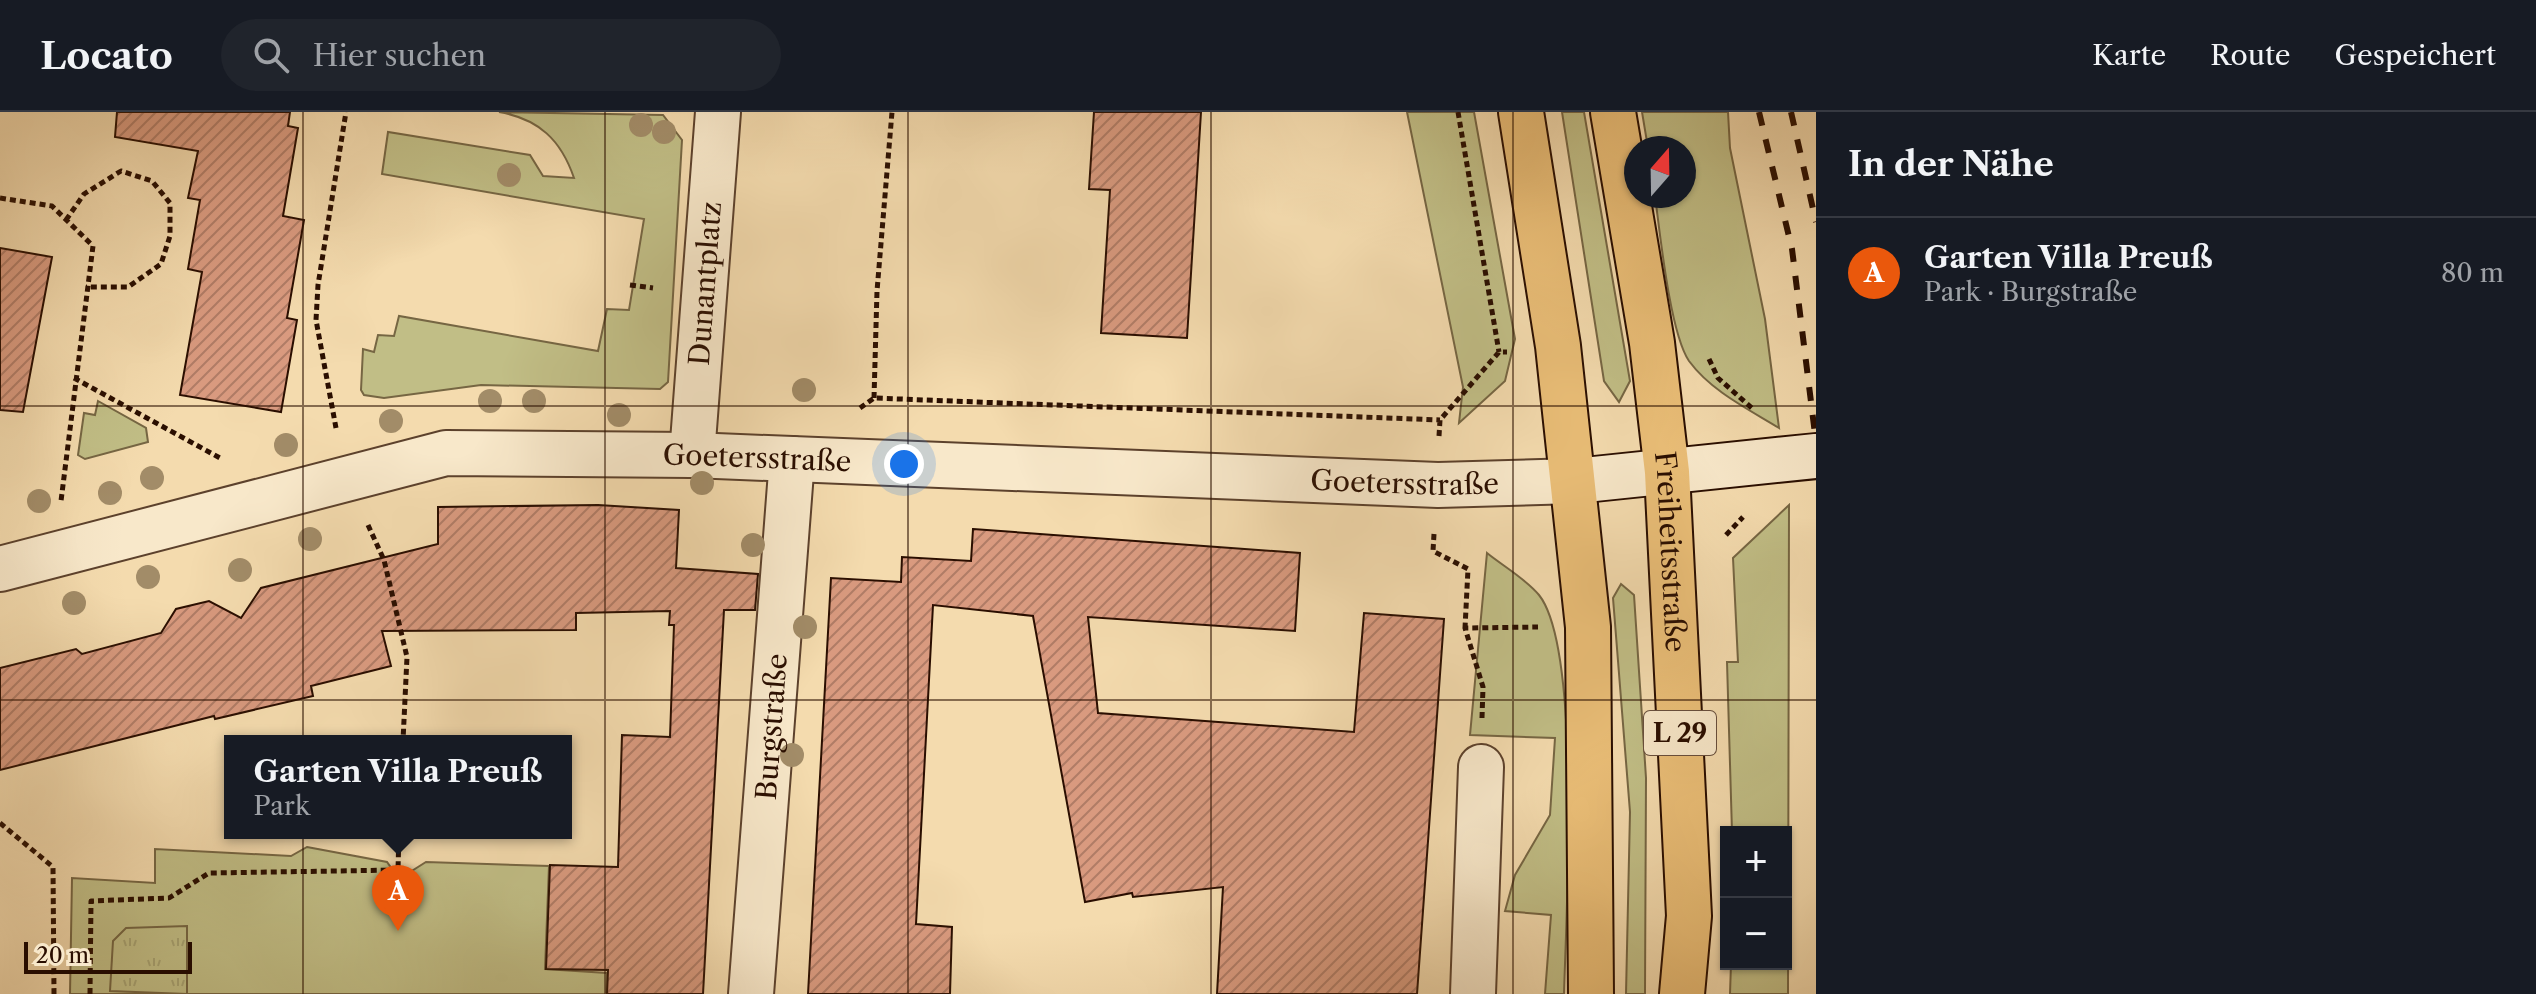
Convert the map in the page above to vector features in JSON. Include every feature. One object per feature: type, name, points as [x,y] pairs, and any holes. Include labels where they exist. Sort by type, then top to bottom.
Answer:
[{"type":"main road","points":[[1521,112],[1575,481],[1588,627],[1591,994]]},
{"type":"main road","name":"Freiheitsstraße","points":[[1613,112],[1652,343],[1667,472],[1689,916],[1682,994]]},
{"type":"street","name":"Dunantplatz","points":[[692,455],[718,112]]},
{"type":"street","name":"Goetersstraße","points":[[0,569],[446,453],[692,455],[1438,485],[1575,481],[1816,456]]},
{"type":"street","name":"Burgstraße","points":[[751,994],[792,459]]},
{"type":"street","points":[[1473,994],[1481,767]]},
{"type":"path","points":[[346,112],[318,285],[316,320],[345,478],[384,560],[407,657],[403,735]]},
{"type":"path","points":[[874,398],[877,291],[892,112]]},
{"type":"path","points":[[1458,112],[1499,352]]},
{"type":"path","points":[[66,220],[84,194],[121,171],[152,181],[170,203],[170,236],[161,264],[128,287],[86,287]]},
{"type":"path","points":[[0,198],[52,206],[93,246],[74,378],[55,553]]},
{"type":"path","points":[[74,378],[286,494]]},
{"type":"path","points":[[792,459],[874,398],[1440,420]]},
{"type":"path","points":[[0,823],[53,867],[54,994]]},
{"type":"path","points":[[90,994],[91,901],[169,898],[209,873],[398,870],[399,839]]},
{"type":"green space","points":[[499,112],[663,115],[682,140],[668,382],[660,389],[481,385],[384,398],[364,395],[361,390],[363,349],[374,352],[378,335],[394,336],[399,316],[598,351],[607,309],[629,310],[644,219],[382,174],[388,132],[530,155],[543,176],[574,178],[562,153],[547,133],[526,120]]},
{"type":"green space","points":[[1407,112],[1474,112],[1515,339],[1505,381],[1459,423],[1463,387]]},
{"type":"green space","points":[[1562,112],[1584,112],[1630,381],[1619,402],[1604,381]]},
{"type":"green space","points":[[1642,112],[1728,112],[1730,148],[1765,319],[1779,428],[1708,381],[1689,361],[1682,347],[1667,282],[1657,208],[1696,208],[1696,136],[1646,136]]},
{"type":"green space","points":[[98,401],[146,428],[148,442],[85,459],[78,455],[84,413],[95,415]]},
{"type":"green space","points":[[1789,505],[1788,826],[1732,826],[1727,662],[1738,662],[1733,558]]},
{"type":"green space","points":[[1487,553],[1539,595],[1553,624],[1561,669],[1568,786],[1564,994],[1545,994],[1551,915],[1505,911],[1515,875],[1550,815],[1555,738],[1470,735]]},
{"type":"green space","points":[[1621,584],[1634,595],[1646,778],[1645,994],[1626,994],[1630,812],[1613,598]]},
{"type":"green space","points":[[307,847],[387,862],[399,879],[426,862],[549,866],[545,969],[607,973],[606,994],[70,994],[72,878],[155,883],[155,849],[291,856]]},
{"type":"green space","points":[[187,926],[187,994],[110,991],[113,941],[126,928]]},
{"type":"green space","points":[[1731,970],[1788,970],[1788,994],[1730,994]]},
{"type":"building","points":[[117,112],[290,112],[288,126],[298,128],[283,216],[304,220],[287,318],[297,320],[281,412],[180,395],[202,272],[188,269],[200,200],[188,198],[198,151],[115,137]]},
{"type":"building","points":[[1094,112],[1201,112],[1187,338],[1101,333],[1110,190],[1089,189]]},
{"type":"building","points":[[0,248],[52,257],[23,412],[0,410]]},
{"type":"building","points":[[598,505],[679,510],[676,568],[758,574],[755,610],[724,610],[703,994],[607,994],[608,970],[546,969],[550,865],[618,867],[622,735],[670,737],[674,625],[669,625],[670,611],[576,613],[576,630],[382,631],[391,666],[311,686],[313,696],[215,719],[214,716],[0,770],[0,668],[76,649],[82,654],[161,633],[176,609],[209,601],[241,618],[261,588],[438,544],[438,507]]},
{"type":"building","points":[[973,529],[1300,553],[1295,631],[1088,617],[1098,713],[1354,732],[1364,613],[1444,619],[1417,994],[1217,994],[1223,887],[1133,897],[1132,893],[1085,902],[1033,616],[933,605],[916,924],[952,927],[950,994],[808,994],[831,578],[901,582],[902,557],[971,561]]},
{"type":"railway","points":[[1759,112],[1792,249],[1816,442]]},
{"type":"railway","points":[[1791,112],[1816,222]]},
{"type":"place","name":"Garten Villa Preuß","points":[[398,931]]}]
